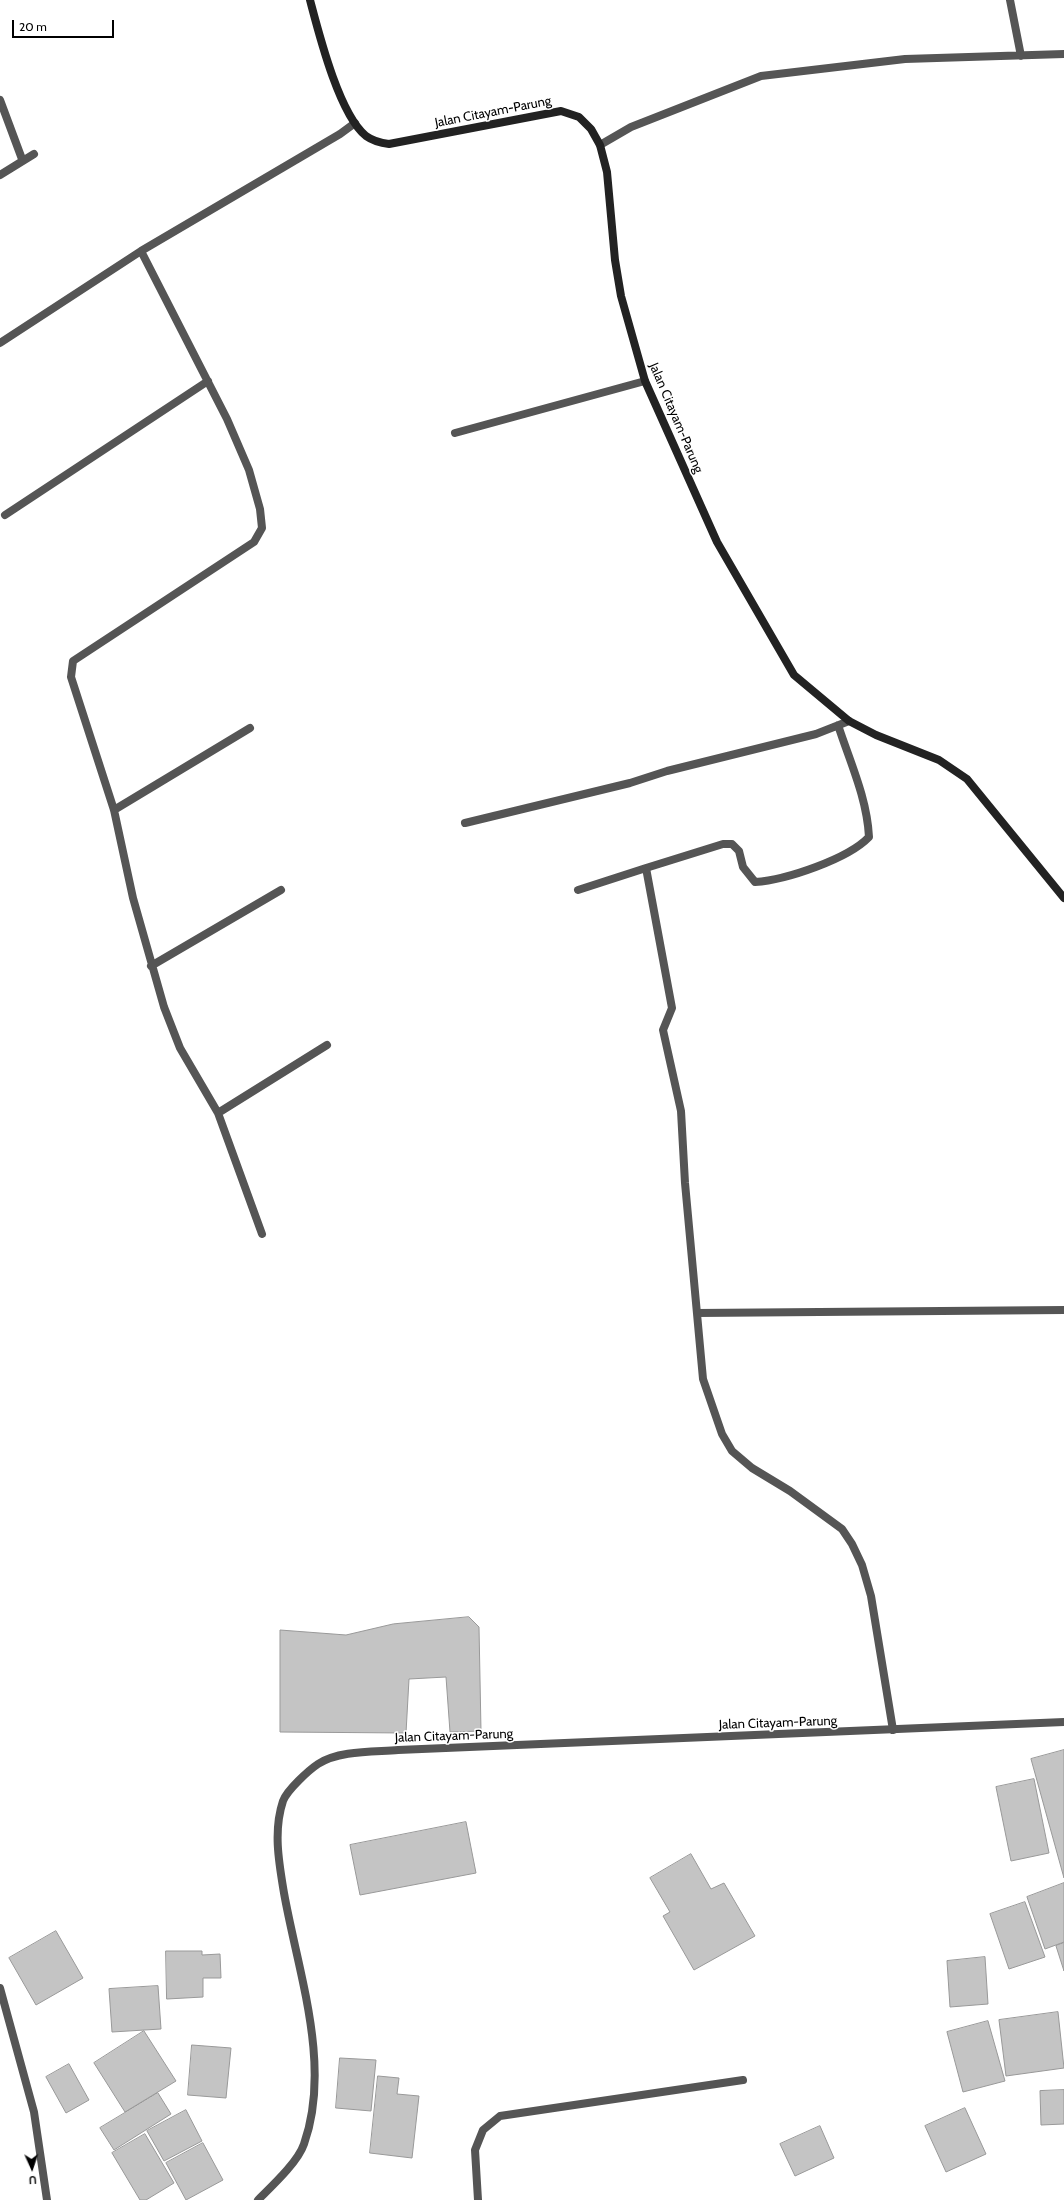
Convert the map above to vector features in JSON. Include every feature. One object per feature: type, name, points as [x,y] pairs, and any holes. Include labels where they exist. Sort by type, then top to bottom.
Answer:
[{"type":"main road","name":"Jalan Citayam-Parung","points":[[310,0],[337,88],[355,123],[366,136],[378,142],[389,144],[560,111],[580,117],[591,129],[600,145],[607,172],[615,260],[621,296],[645,381],[717,542],[794,675],[849,721],[876,735],[939,760],[967,780],[1064,898]]},
{"type":"street","points":[[1010,0],[1022,56]]},
{"type":"street","points":[[600,145],[631,127],[761,76],[905,59],[1064,54]]},
{"type":"street","points":[[0,100],[22,159]]},
{"type":"street","points":[[0,343],[141,251],[340,134],[355,123]]},
{"type":"street","points":[[0,175],[22,159],[34,154]]},
{"type":"street","points":[[141,251],[227,419],[249,470],[260,508],[262,528],[254,542],[73,661],[71,677],[114,810],[151,966],[180,1048],[218,1113],[262,1234]]},
{"type":"street","points":[[5,515],[208,381]]},
{"type":"street","points":[[455,434],[645,381]]},
{"type":"street","points":[[465,823],[630,783],[667,772],[816,734],[849,721]]},
{"type":"street","points":[[578,890],[723,844],[732,844],[739,851],[744,867],[755,882],[772,881],[818,866],[860,846],[869,837],[862,793],[838,725]]},
{"type":"street","points":[[114,810],[250,728]]},
{"type":"street","points":[[646,868],[672,1008],[663,1030],[681,1111],[685,1183],[703,1379],[722,1434],[732,1451],[752,1468],[790,1491],[842,1529],[852,1544],[862,1565],[871,1596],[893,1730]]},
{"type":"street","points":[[151,966],[282,890]]},
{"type":"street","points":[[218,1113],[327,1045]]},
{"type":"street","points":[[698,1313],[1064,1310]]},
{"type":"street","name":"Jalan Citayam-Parung","points":[[258,2200],[284,2174],[304,2145],[310,2115],[315,2056],[279,1858],[278,1822],[284,1799],[303,1777],[319,1763],[348,1753],[1064,1722]]},
{"type":"street","points":[[0,1988],[34,2112],[47,2200]]},
{"type":"street","points":[[478,2200],[475,2150],[483,2130],[500,2116],[743,2080]]},
{"type":"building","points":[[469,1617],[479,1627],[481,1731],[450,1732],[446,1677],[409,1679],[406,1733],[280,1732],[280,1630],[346,1635],[393,1624]]},
{"type":"building","points":[[1064,1750],[1064,1878],[1031,1759]]},
{"type":"building","points":[[1034,1779],[1049,1853],[1011,1861],[996,1787]]},
{"type":"building","points":[[466,1822],[476,1873],[360,1895],[350,1845]]},
{"type":"building","points":[[691,1854],[711,1889],[724,1883],[755,1936],[694,1970],[663,1916],[670,1912],[650,1878]]},
{"type":"building","points":[[1064,1883],[1064,1942],[1045,1949],[1027,1897]]},
{"type":"building","points":[[1025,1902],[1045,1957],[1009,1969],[990,1914]]},
{"type":"building","points":[[56,1931],[83,1978],[36,2005],[9,1958]]},
{"type":"building","points":[[1064,1943],[1064,1971],[1056,1946]]},
{"type":"building","points":[[166,1951],[202,1951],[202,1955],[220,1954],[221,1978],[203,1978],[203,1997],[167,1999]]},
{"type":"building","points":[[985,1957],[988,2004],[950,2007],[947,1961]]},
{"type":"building","points":[[158,1986],[161,2029],[112,2032],[109,1989]]},
{"type":"building","points":[[1058,2012],[1064,2068],[1006,2076],[999,2020]]},
{"type":"building","points":[[988,2021],[1005,2081],[963,2092],[947,2032]]},
{"type":"building","points":[[144,2031],[176,2081],[125,2112],[94,2063]]},
{"type":"building","points":[[192,2045],[231,2048],[226,2098],[188,2095]]},
{"type":"building","points":[[340,2058],[376,2060],[371,2111],[336,2108]]},
{"type":"building","points":[[69,2064],[89,2100],[66,2113],[46,2077]]},
{"type":"building","points":[[378,2076],[399,2078],[397,2094],[419,2096],[412,2158],[370,2153]]},
{"type":"building","points":[[1064,2090],[1064,2124],[1041,2125],[1040,2091]]},
{"type":"building","points":[[158,2093],[171,2114],[114,2150],[100,2128]]},
{"type":"building","points":[[965,2108],[986,2154],[946,2172],[925,2126]]},
{"type":"building","points":[[186,2110],[202,2141],[164,2161],[147,2131]]},
{"type":"building","points":[[820,2126],[834,2158],[795,2176],[780,2144]]},
{"type":"building","points":[[145,2134],[174,2183],[146,2200],[140,2200],[112,2153]]},
{"type":"building","points":[[203,2143],[223,2180],[186,2200],[166,2163]]}]
